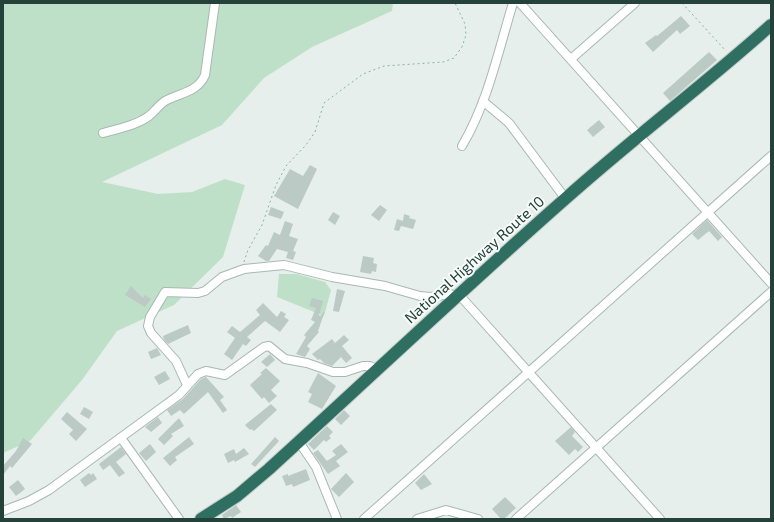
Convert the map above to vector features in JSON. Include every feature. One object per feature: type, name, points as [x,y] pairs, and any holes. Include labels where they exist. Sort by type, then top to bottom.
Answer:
[{"type":"highway","name":"National Highway Route 10","points":[[201,519],[237,496],[299,442],[565,198],[639,135],[733,59],[771,25]]},
{"type":"street","points":[[103,133],[135,123],[149,116],[165,101],[196,88],[202,82],[205,75],[215,3]]},
{"type":"street","points":[[462,146],[474,126],[484,102],[512,3]]},
{"type":"street","points":[[520,3],[771,283]]},
{"type":"street","points":[[571,59],[635,3]]},
{"type":"street","points":[[484,102],[509,123],[565,198]]},
{"type":"street","points":[[364,519],[771,156]]},
{"type":"street","points":[[187,385],[176,361],[151,333],[148,326],[150,317],[165,292],[198,293],[205,291],[222,277],[244,268],[284,265],[332,277],[385,286],[420,296],[430,297],[450,294],[458,296],[463,299],[660,519]]},
{"type":"street","points":[[516,519],[771,292]]},
{"type":"street","points":[[3,511],[29,501],[49,490],[179,395],[198,374],[206,371],[226,375],[269,346],[286,359],[307,363],[333,372],[345,372],[363,366],[370,366],[377,370]]},
{"type":"street","points":[[121,438],[179,519]]},
{"type":"street","points":[[299,442],[316,467],[337,519]]},
{"type":"street","points":[[417,519],[446,510],[478,519]]},
{"type":"path","points":[[244,268],[244,258],[262,225],[276,185],[286,166],[306,145],[315,132],[324,103],[363,74],[384,66],[443,62],[454,58],[462,47],[466,35],[465,24],[455,3]]},
{"type":"path","points":[[682,3],[733,59]]},
{"type":"green space","points":[[3,3],[393,3],[392,11],[312,47],[264,78],[222,125],[102,182],[158,194],[192,192],[225,179],[245,185],[223,257],[174,305],[117,331],[82,380],[30,441],[3,453]]},
{"type":"green space","points":[[279,274],[297,274],[325,282],[331,290],[324,316],[277,297]]},
{"type":"building","points":[[681,16],[690,26],[680,34],[677,30],[653,52],[645,43],[656,35],[657,36]]},
{"type":"building","points":[[709,52],[717,60],[670,101],[663,93]]},
{"type":"building","points":[[599,120],[605,127],[593,137],[587,130]]},
{"type":"building","points":[[310,165],[317,169],[298,209],[274,196],[290,169],[303,176]]},
{"type":"building","points":[[380,205],[387,210],[379,221],[371,215]]},
{"type":"building","points":[[271,207],[284,212],[281,219],[268,215]]},
{"type":"building","points":[[333,212],[340,216],[335,225],[328,220]]},
{"type":"building","points":[[404,214],[410,216],[409,218],[416,220],[413,229],[401,226],[399,231],[394,230],[397,219],[403,221]]},
{"type":"building","points":[[707,220],[722,237],[718,241],[709,231],[698,240],[692,234]]},
{"type":"building","points":[[285,221],[293,224],[289,236],[298,239],[293,251],[296,252],[293,260],[286,258],[288,252],[277,249],[269,261],[266,261],[258,256],[266,245],[268,246],[274,232],[280,235]]},
{"type":"building","points":[[363,256],[374,258],[373,263],[377,264],[376,272],[372,271],[371,274],[360,272]]},
{"type":"building","points":[[131,286],[143,298],[145,295],[151,299],[145,307],[125,295]]},
{"type":"building","points":[[337,289],[345,291],[339,312],[333,311]]},
{"type":"building","points":[[312,298],[323,301],[320,316],[325,311],[318,331],[319,332],[307,346],[310,349],[305,357],[296,354],[306,337],[304,335],[315,322],[311,320],[316,308],[309,306]]},
{"type":"building","points":[[263,303],[277,317],[281,311],[286,314],[284,317],[289,320],[280,332],[265,321],[247,337],[251,340],[246,346],[243,344],[232,360],[224,354],[235,338],[227,332],[232,326],[240,332],[260,315],[256,310]]},
{"type":"building","points":[[188,325],[191,333],[168,344],[164,340],[163,336]]},
{"type":"building","points":[[344,335],[349,340],[342,346],[352,358],[346,363],[341,357],[332,366],[324,363],[320,359],[318,360],[312,354],[332,339],[335,343]]},
{"type":"building","points":[[157,348],[161,355],[151,359],[148,352]]},
{"type":"building","points":[[270,354],[275,360],[267,367],[261,362]]},
{"type":"building","points":[[266,368],[280,381],[271,390],[277,396],[269,403],[264,397],[262,399],[250,385]]},
{"type":"building","points":[[165,371],[170,379],[159,385],[154,377]]},
{"type":"building","points":[[318,373],[336,386],[322,409],[308,402],[312,394],[308,392]]},
{"type":"building","points":[[206,377],[224,397],[220,400],[227,410],[223,413],[208,392],[184,414],[180,410],[171,416],[167,410],[183,399],[201,379]]},
{"type":"building","points":[[271,404],[277,410],[254,431],[251,429],[250,430],[245,425]]},
{"type":"building","points":[[84,407],[93,412],[89,419],[80,414]]},
{"type":"building","points":[[344,410],[350,416],[341,425],[335,419]]},
{"type":"building","points":[[67,412],[87,429],[76,441],[69,434],[73,430],[61,419]]},
{"type":"building","points":[[158,417],[162,423],[151,432],[145,427]]},
{"type":"building","points":[[179,418],[184,426],[171,434],[173,436],[164,445],[158,439]]},
{"type":"building","points":[[327,426],[333,432],[329,436],[331,438],[326,442],[324,440],[314,450],[308,444]]},
{"type":"building","points":[[571,427],[575,432],[572,436],[583,447],[578,452],[575,449],[569,455],[555,441]]},
{"type":"building","points":[[189,437],[194,444],[175,457],[177,460],[170,466],[163,458]]},
{"type":"building","points":[[275,437],[279,441],[255,467],[251,464]]},
{"type":"building","points":[[23,438],[32,444],[12,468],[10,466],[3,475],[3,466],[16,451]]},
{"type":"building","points":[[150,444],[156,452],[146,461],[139,453]]},
{"type":"building","points":[[341,444],[348,452],[336,461],[340,466],[328,474],[313,453],[318,450],[327,461],[336,455],[332,451]]},
{"type":"building","points":[[121,447],[126,454],[116,462],[125,473],[119,477],[110,465],[103,470],[99,464]]},
{"type":"building","points":[[244,448],[249,454],[235,462],[234,460],[228,463],[224,454],[234,449],[236,454]]},
{"type":"building","points":[[306,469],[310,480],[293,487],[292,484],[286,486],[282,476],[288,474],[288,476]]},
{"type":"building","points":[[89,473],[91,475],[93,473],[97,479],[85,487],[80,480]]},
{"type":"building","points":[[346,473],[354,482],[339,497],[331,489]]},
{"type":"building","points":[[424,474],[432,484],[421,490],[415,483]]},
{"type":"building","points":[[18,480],[25,489],[16,496],[9,487]]},
{"type":"building","points":[[505,497],[516,508],[504,519],[501,519],[492,509]]},
{"type":"building","points":[[236,505],[241,512],[232,518],[231,516],[224,519],[222,515]]}]
